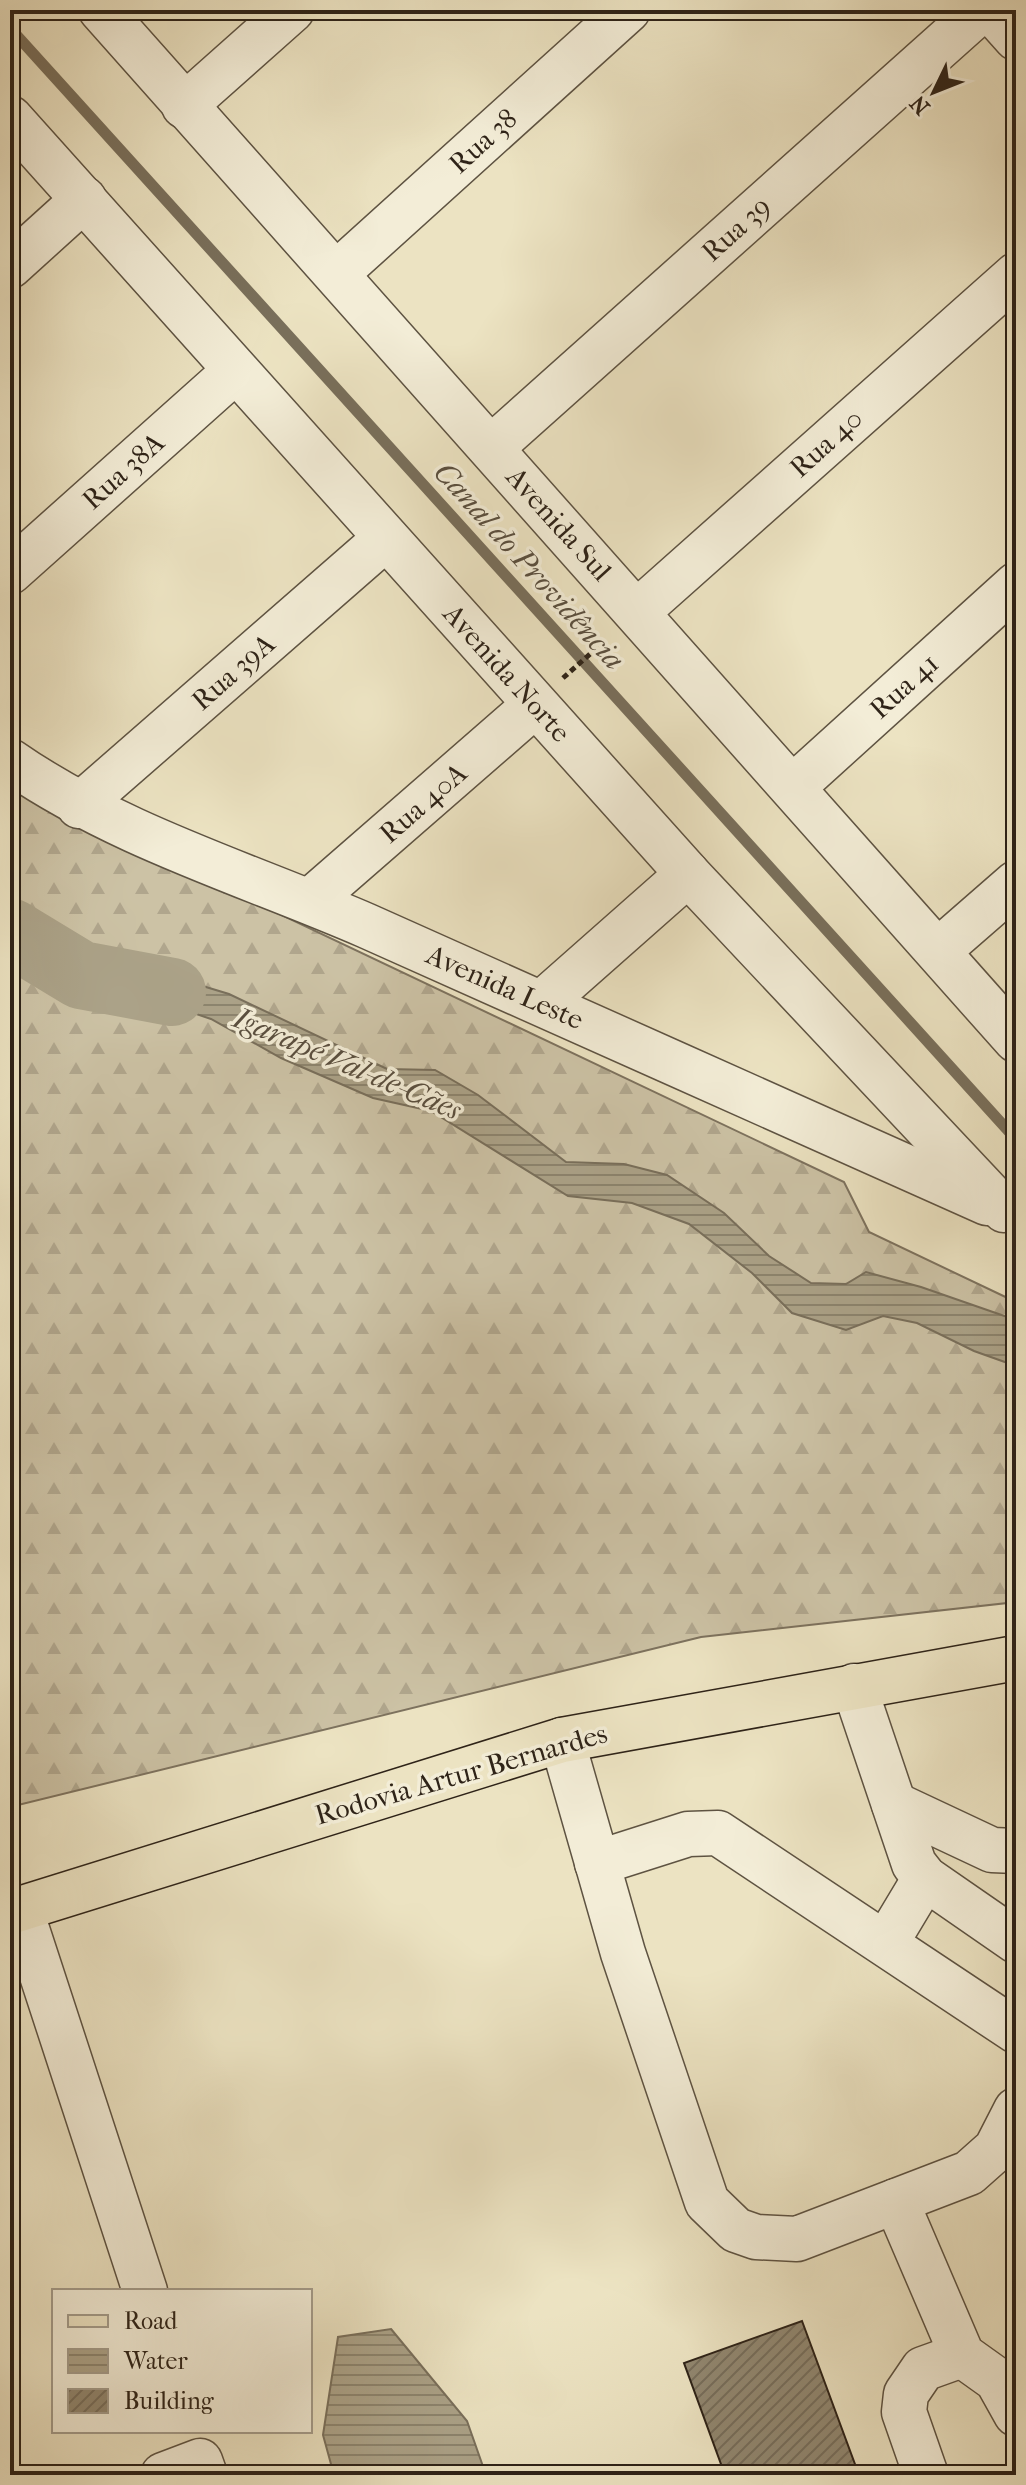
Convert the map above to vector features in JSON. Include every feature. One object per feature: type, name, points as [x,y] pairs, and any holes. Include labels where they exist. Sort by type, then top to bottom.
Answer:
[{"type":"main road","name":"Rodovia Artur Bernardes","points":[[15,1910],[562,1740],[1016,1658]]},
{"type":"street","name":"Avenida Sul","points":[[101,10],[491,448],[626,622],[793,787],[1016,1040]]},
{"type":"street","points":[[184,106],[292,10]]},
{"type":"street","name":"Rua 38","points":[[337,273],[628,10]]},
{"type":"street","name":"Rua 39","points":[[491,448],[981,10]]},
{"type":"street","points":[[991,10],[1016,38]]},
{"type":"street","name":"Avenida Norte","points":[[10,118],[386,538],[549,692],[675,884],[1012,1208]]},
{"type":"street","points":[[10,266],[84,199]]},
{"type":"street","name":"Rua 40","points":[[626,622],[1016,275]]},
{"type":"street","name":"Rua 38A","points":[[10,572],[235,371]]},
{"type":"street","name":"Rua 39A","points":[[79,806],[386,538]]},
{"type":"street","name":"Rua 41","points":[[793,787],[1016,585]]},
{"type":"street","name":"Rua 40A","points":[[310,901],[549,692]]},
{"type":"street","name":"Avenida Leste","points":[[10,761],[79,806],[310,901],[1012,1208]]},
{"type":"street","points":[[938,951],[1016,883]]},
{"type":"street","points":[[542,1003],[675,884]]},
{"type":"street","points":[[854,1686],[914,1864],[925,1878],[1016,1941]]},
{"type":"street","points":[[562,1740],[623,1953],[707,2202],[720,2218],[736,2230],[756,2237],[797,2239],[969,2173],[996,2149],[1016,2110]]},
{"type":"street","points":[[894,1804],[992,1850],[1016,1851]]},
{"type":"street","points":[[597,1863],[688,1834],[718,1833],[1016,2031]]},
{"type":"street","points":[[886,1943],[925,1878]]},
{"type":"street","points":[[15,1910],[144,2289]]},
{"type":"street","points":[[896,2201],[962,2355],[997,2380],[1016,2414]]},
{"type":"street","points":[[926,2475],[904,2412],[906,2394],[923,2369],[962,2355]]},
{"type":"path","points":[[549,692],[626,622]]},
{"type":"green space","points":[[10,786],[844,1182],[869,1232],[1016,1302],[1016,1602],[701,1637],[10,1807]]},
{"type":"water","points":[[153,971],[229,994],[387,1069],[435,1070],[478,1095],[566,1162],[624,1164],[667,1175],[724,1213],[769,1256],[811,1283],[846,1284],[866,1272],[921,1287],[1016,1320],[1016,1366],[974,1351],[917,1323],[883,1316],[846,1330],[792,1313],[752,1273],[689,1224],[632,1203],[568,1196],[431,1111],[373,1098],[281,1058],[211,1019],[81,975]]},
{"type":"water","points":[[391,2329],[467,2421],[486,2475],[334,2475],[323,2435],[338,2337]]},
{"type":"building","points":[[802,2321],[859,2475],[725,2475],[684,2363]]},
{"type":"waterway","name":"Canal do Providência","points":[[10,28],[1013,1136]]},
{"type":"waterway","name":"Igarapé Val-de-Cães","points":[[10,932],[81,975],[172,992]]},
{"type":"waterway","points":[[1012,1331],[1013,1307]]}]
